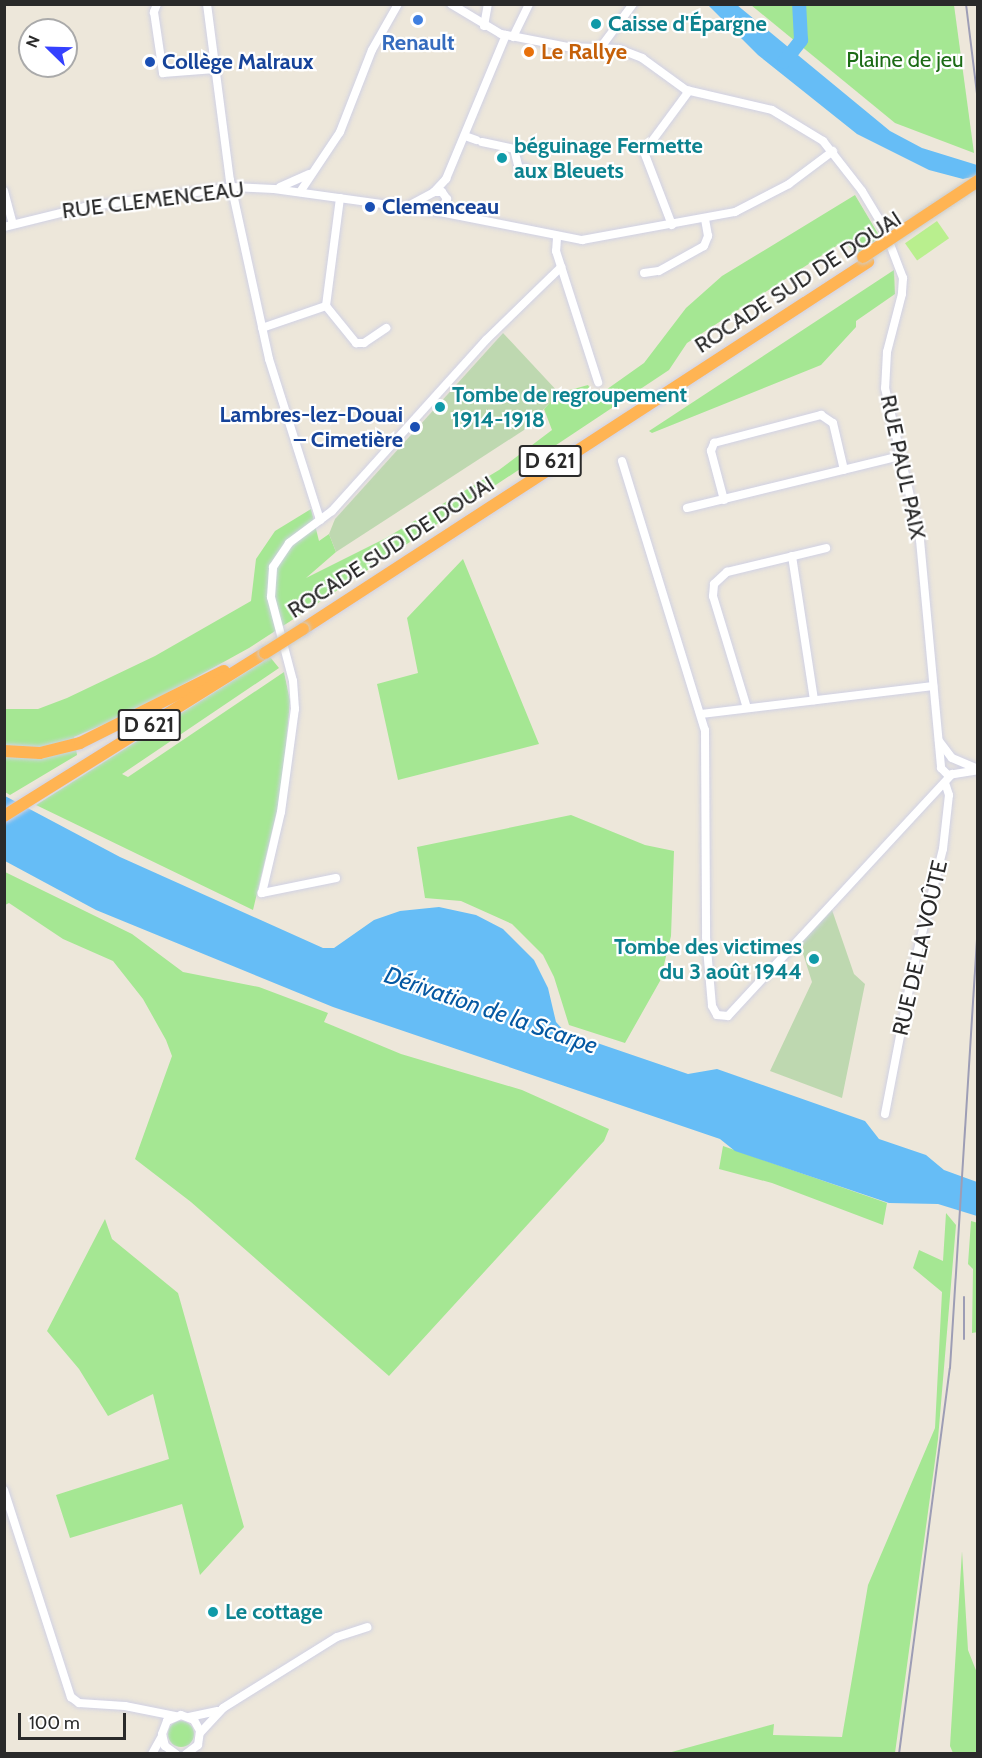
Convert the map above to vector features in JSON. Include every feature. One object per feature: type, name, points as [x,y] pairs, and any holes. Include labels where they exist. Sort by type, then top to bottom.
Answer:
[{"type":"highway","name":"ROCADE SUD DE DOUAI","points":[[865,260],[978,181]]},
{"type":"highway","name":"ROCADE SUD DE DOUAI","points":[[4,807],[30,796],[265,651],[865,260],[978,190]]},
{"type":"highway","name":"ROCADE SUD DE DOUAI","points":[[4,816],[30,796],[233,667],[265,651]]},
{"type":"highway","points":[[4,751],[40,753],[80,743],[233,667]]},
{"type":"street","points":[[157,4],[154,12],[164,73],[215,69]]},
{"type":"street","points":[[207,4],[232,187],[262,328],[275,380],[320,520]]},
{"type":"street","points":[[299,192],[343,126],[372,50],[398,4]]},
{"type":"street","points":[[451,4],[484,26],[510,36],[568,47],[601,47],[635,54],[689,91],[644,152],[672,225]]},
{"type":"street","points":[[484,26],[488,4]]},
{"type":"street","points":[[409,205],[432,193],[450,171],[510,36],[529,4]]},
{"type":"street","points":[[601,47],[633,4]]},
{"type":"street","name":"RUE PAUL PAIX","points":[[689,91],[768,109],[805,129],[833,151],[874,210],[903,278],[885,375],[887,402],[920,540],[941,767]]},
{"type":"street","points":[[465,136],[514,149],[519,169],[527,168]]},
{"type":"street","name":"RUE CLEMENCEAU","points":[[9,226],[85,207],[232,187],[269,188],[409,205],[557,238],[582,240],[705,219],[740,209],[798,178],[833,151]]},
{"type":"street","points":[[269,188],[301,180],[313,171]]},
{"type":"street","points":[[313,171],[311,186],[317,194]]},
{"type":"street","points":[[440,212],[447,199],[450,171]]},
{"type":"street","points":[[299,192],[301,180]]},
{"type":"street","points":[[4,191],[9,226]]},
{"type":"street","points":[[432,193],[447,199],[457,212],[473,219]]},
{"type":"street","points":[[430,209],[432,193]]},
{"type":"street","points":[[340,198],[326,306],[356,343],[364,343],[386,328]]},
{"type":"street","points":[[644,273],[659,271],[704,246],[708,236],[705,219]]},
{"type":"street","points":[[557,238],[561,267],[598,382]]},
{"type":"street","points":[[336,878],[262,893],[281,812],[295,709],[293,681],[271,597],[272,573],[289,543],[320,520],[486,340],[561,267]]},
{"type":"street","points":[[262,328],[326,306]]},
{"type":"street","points":[[724,500],[712,445],[720,440],[821,415],[830,418],[844,470]]},
{"type":"street","points":[[687,508],[900,456]]},
{"type":"street","points":[[622,461],[701,714],[708,753],[706,937],[712,1006],[717,1016],[728,1016],[945,783],[952,774],[954,760]]},
{"type":"street","points":[[747,708],[712,592],[714,584],[723,573],[826,548]]},
{"type":"street","points":[[792,556],[814,700]]},
{"type":"street","points":[[701,714],[933,686]]},
{"type":"street","name":"RUE PAUL PAIX","points":[[937,732],[954,760]]},
{"type":"street","points":[[935,792],[941,767],[954,760],[978,769]]},
{"type":"street","points":[[941,767],[952,774],[978,769]]},
{"type":"street","name":"RUE DE LA VOÛTE","points":[[885,1114],[912,974],[943,849],[948,801],[945,783]]},
{"type":"street","points":[[4,1490],[71,1697],[80,1703],[175,1716],[189,1717],[223,1708]]},
{"type":"street","points":[[186,1754],[196,1750],[200,1734],[223,1708],[337,1637],[367,1627]]},
{"type":"street","points":[[143,1711],[162,1734],[172,1753]]},
{"type":"street","points":[[152,1754],[162,1734],[175,1716]]},
{"type":"street","points":[[189,1717],[200,1734]]},
{"type":"green space","name":"Plaine de jeu","points":[[751,5],[954,5],[974,153],[895,123]]},
{"type":"green space","points":[[855,195],[880,237],[856,254],[844,241],[687,343],[669,370],[309,609],[249,648],[133,712],[74,737],[77,755],[10,795],[5,792],[4,709],[38,709],[67,698],[155,656],[251,601],[256,559],[275,531],[311,509],[319,541],[329,534],[336,552],[306,578],[386,538],[499,470],[552,430],[544,409],[559,393],[588,385],[596,397],[644,363],[686,308],[722,276]]},
{"type":"green space","points":[[937,221],[949,238],[917,261],[905,243]]},
{"type":"green space","points":[[894,270],[895,294],[856,321],[856,327],[821,365],[652,433],[649,431]]},
{"type":"green space","points":[[503,333],[559,393],[524,430],[336,552],[329,534],[335,519]]},
{"type":"green space","points":[[463,559],[539,744],[398,780],[377,684],[418,673],[407,618]]},
{"type":"green space","points":[[270,657],[279,668],[122,774],[128,777],[284,672],[290,701],[282,790],[253,910],[36,805]]},
{"type":"green space","points":[[571,815],[645,845],[674,851],[671,936],[660,981],[625,1043],[569,1025],[554,977],[543,955],[512,924],[461,901],[425,898],[417,847]]},
{"type":"green space","points":[[5,872],[132,934],[183,972],[259,987],[328,1013],[324,1022],[401,1054],[522,1090],[609,1129],[604,1141],[389,1376],[191,1202],[135,1159],[172,1056],[166,1040],[143,999],[113,961],[63,939],[9,903],[5,905]]},
{"type":"green space","points":[[832,910],[854,974],[865,984],[842,1098],[770,1071],[812,982],[800,944]]},
{"type":"green space","points":[[723,1146],[887,1203],[883,1225],[772,1183],[719,1169]]},
{"type":"green space","points":[[946,1213],[956,1225],[938,1439],[895,1753],[668,1753],[774,1724],[773,1735],[842,1737],[868,1585],[935,1428],[942,1292],[913,1268],[919,1250],[943,1261]]},
{"type":"green space","points":[[105,1219],[112,1239],[178,1293],[244,1527],[200,1575],[182,1504],[70,1538],[56,1495],[169,1459],[153,1394],[108,1416],[79,1369],[47,1331]]},
{"type":"green space","points":[[971,1221],[978,1223],[978,1332],[972,1333],[973,1269],[968,1264]]},
{"type":"green space","points":[[962,1551],[968,1650],[977,1673],[977,1753],[953,1753],[950,1746]]},
{"type":"green space","points":[[181,1721],[190,1725],[194,1734],[190,1743],[181,1747],[172,1743],[168,1734],[172,1725]]},
{"type":"water","points":[[708,5],[737,5],[890,131],[922,148],[977,165],[977,176],[963,179],[929,170],[857,134],[758,55]]},
{"type":"water","name":"Dérivation de la Scarpe","points":[[5,796],[120,857],[323,948],[334,948],[374,920],[400,911],[439,907],[476,915],[503,929],[534,960],[548,988],[556,1022],[565,1032],[688,1074],[717,1069],[865,1121],[879,1139],[926,1155],[944,1170],[977,1182],[977,1216],[938,1204],[889,1203],[735,1151],[720,1139],[333,1007],[96,910],[5,861]]},
{"type":"waterway","points":[[784,62],[801,40],[799,4]]},
{"type":"railway","points":[[966,4],[978,102]]},
{"type":"railway","points":[[899,1754],[950,1368],[978,919]]},
{"type":"railway","points":[[964,1297],[964,1339]]},
{"type":"place","name":"Renault","points":[[418,20]]},
{"type":"place","name":"Caisse d'Épargne","points":[[596,24]]},
{"type":"place","name":"Le Rallye","points":[[529,52]]},
{"type":"place","name":"Collège Malraux","points":[[150,62]]},
{"type":"place","name":"béguinage Fermette aux Bleuets","points":[[502,158]]},
{"type":"place","name":"Clemenceau","points":[[370,207]]},
{"type":"place","name":"Tombe de regroupement 1914-1918","points":[[440,407]]},
{"type":"place","name":"Lambres-lez-Douai – Cimetière","points":[[415,427]]},
{"type":"place","name":"Tombe des victimes du 3 août 1944","points":[[814,959]]},
{"type":"place","name":"Le cottage","points":[[213,1612]]}]
